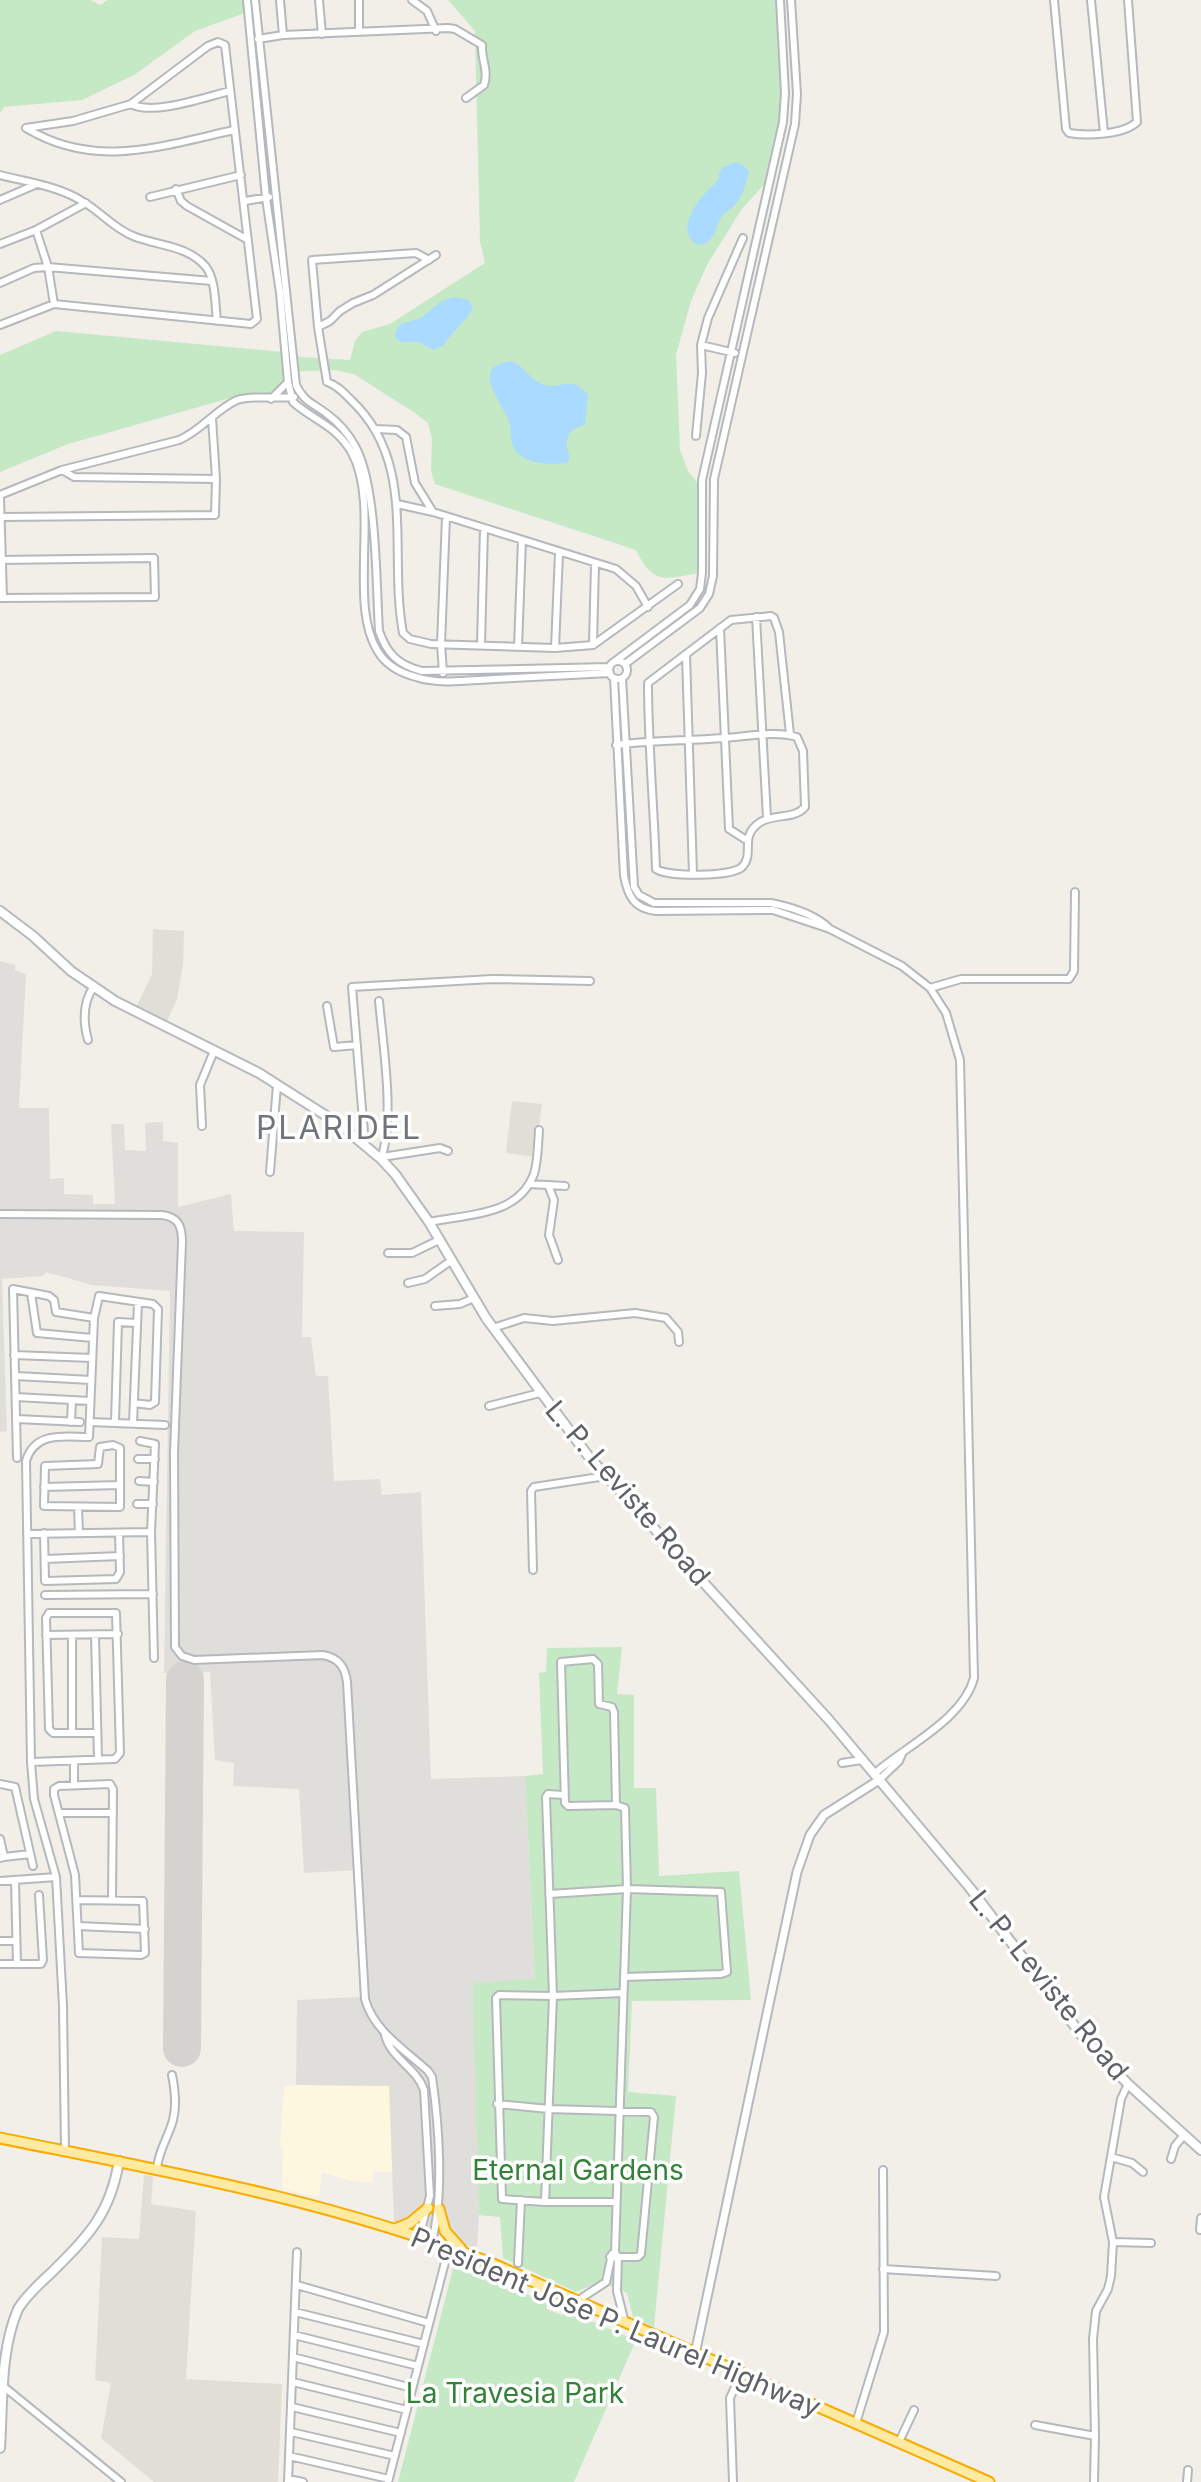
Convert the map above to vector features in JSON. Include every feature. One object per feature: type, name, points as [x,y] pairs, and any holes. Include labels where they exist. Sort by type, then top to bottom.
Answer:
[{"type":"highway","name":"President Jose P. Laurel Highway","points":[[0,2138],[262,2191],[449,2247],[989,2482]]},
{"type":"highway","points":[[395,2229],[410,2223],[428,2208]]},
{"type":"highway","points":[[439,2209],[445,2231],[464,2253]]},
{"type":"main road","name":"L. P. Leviste Road","points":[[0,911],[71,971],[115,1001],[277,1085],[339,1124],[381,1158],[429,1222],[493,1328],[589,1457],[819,1709],[970,1888],[1083,2037],[1128,2084],[1201,2150]]},
{"type":"main road","points":[[0,2448],[0,2384],[6,2343],[19,2307],[91,2233],[103,2215],[114,2187],[119,2161]]},
{"type":"street","points":[[247,0],[291,397],[299,407],[337,433],[359,471],[365,530],[364,590],[369,631],[377,650],[387,663],[404,673],[419,679],[444,680],[612,670],[625,664],[700,608],[709,594],[713,576],[714,479],[795,124],[797,94],[791,0]]},
{"type":"street","points":[[255,0],[270,197],[296,385],[300,395],[338,424],[362,459],[369,490],[379,631],[384,646],[393,658],[406,667],[422,671],[612,670],[622,678]]},
{"type":"street","points":[[280,0],[283,35]]},
{"type":"street","points":[[319,0],[322,34]]},
{"type":"street","points":[[359,0],[359,31]]},
{"type":"street","points":[[412,0],[427,11],[436,31]]},
{"type":"street","points":[[612,670],[697,597],[702,573],[702,480],[783,122],[785,93],[780,0]]},
{"type":"street","points":[[1054,0],[1066,129],[1074,135],[1104,133],[1133,126],[1137,122],[1128,0]]},
{"type":"street","points":[[1091,0],[1104,133]]},
{"type":"street","points":[[251,40],[283,35],[455,29],[482,45],[486,80],[481,88],[466,98]]},
{"type":"street","points":[[0,325],[54,304],[251,324],[256,321],[245,201],[225,45],[218,42],[208,46],[131,104],[73,121],[26,128],[48,142],[72,149],[128,153],[234,130]]},
{"type":"street","points":[[131,104],[154,108],[230,91]]},
{"type":"street","points":[[0,175],[67,192],[86,203],[113,226],[133,236],[195,256],[208,269],[217,321]]},
{"type":"street","points":[[150,197],[241,175]]},
{"type":"street","points":[[0,200],[37,184]]},
{"type":"street","points":[[176,189],[187,206],[248,240]]},
{"type":"street","points":[[245,201],[270,197]]},
{"type":"street","points":[[0,244],[36,230],[86,203]]},
{"type":"street","points":[[36,230],[48,267],[54,304]]},
{"type":"street","points":[[696,436],[702,373],[701,345],[708,318],[743,238]]},
{"type":"street","points":[[318,327],[353,303],[373,295],[433,258],[416,253],[312,260],[318,327],[327,382],[358,407],[376,429],[388,456],[397,504],[395,524],[403,633],[410,639],[441,644],[518,647],[593,645],[678,584]]},
{"type":"street","points":[[0,283],[34,268],[48,267],[212,281]]},
{"type":"street","points":[[701,345],[743,354]]},
{"type":"street","points":[[271,399],[288,382]]},
{"type":"street","points":[[0,560],[154,558],[155,597],[1,598],[0,560],[1,517],[0,496],[62,470],[179,440],[191,435],[240,399],[300,395]]},
{"type":"street","points":[[1,517],[215,515],[212,418]]},
{"type":"street","points":[[376,429],[397,430],[406,437],[415,483],[433,512]]},
{"type":"street","points":[[62,470],[74,477],[216,479]]},
{"type":"street","points":[[397,504],[433,512],[616,569],[636,586],[648,607]]},
{"type":"street","points":[[444,680],[441,644],[446,517]]},
{"type":"street","points":[[481,644],[484,528]]},
{"type":"street","points":[[518,647],[522,540]]},
{"type":"street","points":[[555,648],[559,553]]},
{"type":"street","points":[[593,645],[595,564]]},
{"type":"street","points":[[756,617],[767,818]]},
{"type":"street","points":[[616,745],[651,741],[790,734],[801,741],[805,807],[796,814],[767,818],[750,831],[746,862],[738,870],[726,873],[666,874],[656,869],[651,741],[648,683],[731,620],[774,618],[779,632],[790,734]]},
{"type":"street","points":[[720,628],[729,829],[748,841]]},
{"type":"street","points":[[686,655],[693,874]]},
{"type":"street","points":[[625,664],[627,669],[622,678],[634,887],[639,895],[654,903],[771,903],[811,917],[902,966],[930,988],[946,1013],[960,1060],[974,1678],[966,1699],[902,1754],[899,1761],[824,1815],[810,1835],[797,1872],[695,2354]]},
{"type":"street","points":[[612,670],[624,876],[633,902],[656,911],[773,910],[830,929]]},
{"type":"street","points":[[930,988],[961,979],[1069,979],[1074,971],[1075,892]]},
{"type":"street","points":[[365,1146],[352,987],[492,979],[590,981]]},
{"type":"street","points":[[88,1040],[85,1021],[87,999],[94,986]]},
{"type":"street","points":[[379,1001],[386,1085],[386,1143],[381,1158],[435,1148],[448,1151]]},
{"type":"street","points":[[327,1006],[334,1047],[357,1045]]},
{"type":"street","points":[[202,1126],[200,1082],[214,1051]]},
{"type":"street","points":[[270,1172],[277,1085]]},
{"type":"street","points":[[429,1222],[498,1210],[510,1205],[529,1184],[535,1171],[539,1130]]},
{"type":"street","points":[[529,1184],[565,1186]]},
{"type":"street","points":[[548,1185],[554,1200],[549,1235],[558,1260]]},
{"type":"street","points":[[0,1214],[162,1215],[173,1217],[179,1223],[182,1242],[174,1453],[175,1647],[182,1656],[194,1660],[323,1655],[335,1659],[344,1668],[365,1999],[372,2018],[384,2032],[432,2077],[439,2209],[432,2242]]},
{"type":"street","points":[[388,1253],[412,1253],[439,1240]]},
{"type":"street","points":[[408,1283],[425,1279],[452,1260]]},
{"type":"street","points":[[17,1458],[13,1289],[49,1296],[54,1300],[56,1312],[94,1318]]},
{"type":"street","points":[[31,1293],[37,1333],[93,1338]]},
{"type":"street","points":[[65,2150],[63,2006],[56,1877],[34,1799],[31,1762],[26,1461],[36,1442],[47,1437],[89,1437],[94,1318],[99,1296],[153,1304],[158,1309],[153,1405],[134,1403]]},
{"type":"street","points":[[435,1306],[460,1304],[474,1298]]},
{"type":"street","points":[[133,1423],[138,1303]]},
{"type":"street","points":[[493,1328],[524,1318],[553,1321],[635,1313],[666,1318],[678,1332],[679,1342]]},
{"type":"street","points":[[115,1422],[118,1322],[137,1323]]},
{"type":"street","points":[[14,1355],[92,1358]]},
{"type":"street","points":[[16,1376],[91,1380]]},
{"type":"street","points":[[489,1406],[540,1393]]},
{"type":"street","points":[[16,1397],[90,1401]]},
{"type":"street","points":[[71,1422],[72,1400]]},
{"type":"street","points":[[17,1419],[80,1422]]},
{"type":"street","points":[[90,1422],[165,1425]]},
{"type":"street","points":[[140,1441],[153,1442],[155,1459],[150,1532],[154,1658]]},
{"type":"street","points":[[120,1446],[120,1485],[120,1507],[47,1508],[44,1502],[45,1466],[98,1464],[100,1447],[120,1446]]},
{"type":"street","points":[[138,1459],[155,1459]]},
{"type":"street","points":[[533,1570],[531,1491],[534,1487],[606,1476]]},
{"type":"street","points":[[139,1481],[154,1482]]},
{"type":"street","points":[[44,1487],[120,1485]]},
{"type":"street","points":[[137,1504],[153,1504]]},
{"type":"street","points":[[78,1507],[79,1533]]},
{"type":"street","points":[[27,1534],[150,1532]]},
{"type":"street","points":[[44,1533],[45,1581],[119,1577],[119,1533]]},
{"type":"street","points":[[45,1559],[120,1556]]},
{"type":"street","points":[[45,1595],[153,1594]]},
{"type":"street","points":[[31,1762],[74,1762],[118,1757],[118,1634],[114,1612],[49,1613],[46,1635],[50,1732],[97,1733]]},
{"type":"street","points":[[46,1635],[118,1634]]},
{"type":"street","points":[[72,1635],[72,1733]]},
{"type":"street","points":[[95,1635],[98,1759]]},
{"type":"street","points":[[616,1805],[614,1712],[612,1707],[599,1704],[598,1664],[593,1659],[560,1663],[565,1803],[568,1806],[616,1805],[625,1808],[627,1889],[614,2256],[617,2291],[625,2323]]},
{"type":"street","points":[[842,1763],[862,1760]]},
{"type":"street","points":[[74,1762],[74,1785]]},
{"type":"street","points":[[0,1784],[15,1787],[33,1866]]},
{"type":"street","points":[[77,1900],[143,1901],[145,1949],[141,1955],[84,1955],[77,1949],[75,1875],[54,1789],[59,1786],[110,1784],[113,1789],[112,1899]]},
{"type":"street","points":[[545,2202],[553,1996],[546,1797],[548,1794],[563,1795]]},
{"type":"street","points":[[60,1813],[113,1813]]},
{"type":"street","points":[[0,1839],[2,1858],[30,1854]]},
{"type":"street","points":[[0,1881],[56,1877]]},
{"type":"street","points":[[15,1882],[17,1964]]},
{"type":"street","points":[[549,1894],[627,1889],[721,1892],[727,1972],[624,1977]]},
{"type":"street","points":[[0,1964],[41,1964],[39,1895]]},
{"type":"street","points":[[78,1926],[145,1929]]},
{"type":"street","points":[[0,1941],[16,1941]]},
{"type":"street","points":[[615,2202],[502,2199],[497,2104],[497,1996],[623,1993]]},
{"type":"street","points":[[384,2032],[391,2052],[423,2084],[430,2196],[419,2237]]},
{"type":"street","points":[[405,2065],[413,2057]]},
{"type":"street","points":[[157,2169],[157,2160],[174,2118],[176,2096],[172,2075]]},
{"type":"street","points":[[1094,2482],[1093,2339],[1096,2311],[1111,2276],[1113,2242],[1104,2197],[1121,2099],[1128,2084]]},
{"type":"street","points":[[497,2104],[651,2112],[654,2117],[641,2254],[638,2257],[614,2256]]},
{"type":"street","points":[[1171,2159],[1175,2146],[1184,2135]]},
{"type":"street","points":[[1111,2157],[1132,2163],[1143,2172]]},
{"type":"street","points":[[856,2423],[884,2332],[883,2170]]},
{"type":"street","points":[[518,2263],[521,2200]]},
{"type":"street","points":[[1200,2230],[1201,2218]]},
{"type":"street","points":[[1113,2242],[1151,2243]]},
{"type":"street","points":[[289,2456],[388,2480],[449,2247]]},
{"type":"street","points":[[297,2252],[288,2480],[303,2482]]},
{"type":"street","points":[[577,2301],[607,2279],[614,2256]]},
{"type":"street","points":[[883,2269],[996,2276]]},
{"type":"street","points":[[297,2285],[429,2323]]},
{"type":"street","points":[[600,2286],[617,2291]]},
{"type":"street","points":[[295,2312],[424,2344]]},
{"type":"street","points":[[294,2335],[418,2366]]},
{"type":"street","points":[[293,2357],[412,2388]]},
{"type":"street","points":[[733,2482],[730,2398],[741,2374]]},
{"type":"street","points":[[293,2382],[407,2410]]},
{"type":"street","points":[[0,2384],[121,2482]]},
{"type":"street","points":[[292,2407],[401,2433]]},
{"type":"street","points":[[899,2442],[914,2410]]},
{"type":"street","points":[[1035,2425],[1095,2436]]},
{"type":"street","points":[[291,2432],[395,2456]]},
{"type":"street","points":[[1187,2482],[1188,2470]]},
{"type":"street","points":[[962,2482],[966,2472]]},
{"type":"shaded area","points":[[153,929],[184,931],[177,999],[165,1026],[135,1010],[152,974]]},
{"type":"shaded area","points":[[0,961],[15,965],[15,970],[26,974],[19,1108],[49,1108],[50,1179],[64,1178],[64,1194],[93,1195],[93,1204],[115,1204],[111,1124],[124,1124],[125,1150],[146,1151],[145,1123],[163,1122],[163,1141],[178,1143],[178,1207],[231,1194],[234,1231],[304,1232],[302,1337],[311,1337],[316,1376],[328,1376],[334,1481],[380,1479],[382,1495],[421,1492],[431,1779],[525,1776],[535,1980],[474,1983],[477,2249],[394,2222],[389,2086],[296,2085],[297,2000],[360,1997],[354,1870],[304,1873],[299,1789],[233,1786],[234,1763],[215,1760],[210,1672],[164,1673],[170,1291],[92,1285],[46,1272],[43,1276],[2,1279],[7,1431],[0,1432]]},
{"type":"shaded area","points":[[512,1101],[542,1104],[535,1157],[506,1153]]},
{"type":"shaded area","points":[[389,2086],[394,2173],[373,2171],[373,2183],[322,2172],[319,2198],[282,2189],[283,2148],[280,2147],[284,2087]]},
{"type":"shaded area","points":[[144,2175],[153,2176],[151,2204],[196,2211],[186,2379],[282,2384],[278,2482],[154,2482],[101,2438],[111,2383],[95,2380],[102,2237],[139,2239]]},
{"type":"green space","points":[[0,0],[90,0],[101,5],[107,0],[244,0],[245,13],[195,31],[134,75],[82,100],[4,107],[0,113]]},
{"type":"green space","points":[[448,0],[778,0],[782,115],[770,178],[741,210],[707,265],[691,301],[676,355],[680,450],[688,471],[702,489],[701,573],[669,578],[655,575],[642,562],[636,550],[435,484],[431,471],[432,439],[428,423],[354,374],[334,370],[285,372],[281,388],[270,393],[241,395],[68,444],[0,472],[0,355],[56,331],[350,360],[355,341],[362,332],[390,324],[485,263],[480,241],[475,31]]},
{"type":"green space","name":"Eternal Gardens","points":[[622,1647],[617,1694],[634,1695],[634,1788],[656,1788],[659,1876],[739,1871],[751,2000],[632,2001],[628,2092],[676,2096],[654,2327],[633,2317],[627,2293],[600,2282],[576,2292],[503,2258],[500,2217],[479,2215],[473,1983],[535,1979],[525,1776],[543,1774],[539,1673],[546,1672],[547,1648]]},
{"type":"green space","name":"La Travesia Park","points":[[455,2261],[509,2282],[509,2287],[548,2303],[546,2309],[562,2315],[564,2310],[636,2340],[574,2482],[398,2482]]},
{"type":"water","points":[[735,162],[742,164],[749,172],[743,191],[722,216],[711,238],[698,245],[688,233],[690,218],[698,203],[718,180],[722,168]]},
{"type":"water","points":[[453,297],[469,300],[473,308],[444,345],[434,350],[418,342],[401,342],[395,337],[401,324],[421,318],[440,302]]},
{"type":"water","points":[[512,361],[542,384],[577,385],[588,395],[585,425],[574,429],[568,436],[570,458],[567,463],[528,460],[512,444],[509,422],[494,393],[490,376],[492,369],[499,364]]},
{"type":"runway","points":[[182,2048],[185,1680]]},
{"type":"district","name":"PLARIDEL","points":[[339,1127]]}]
